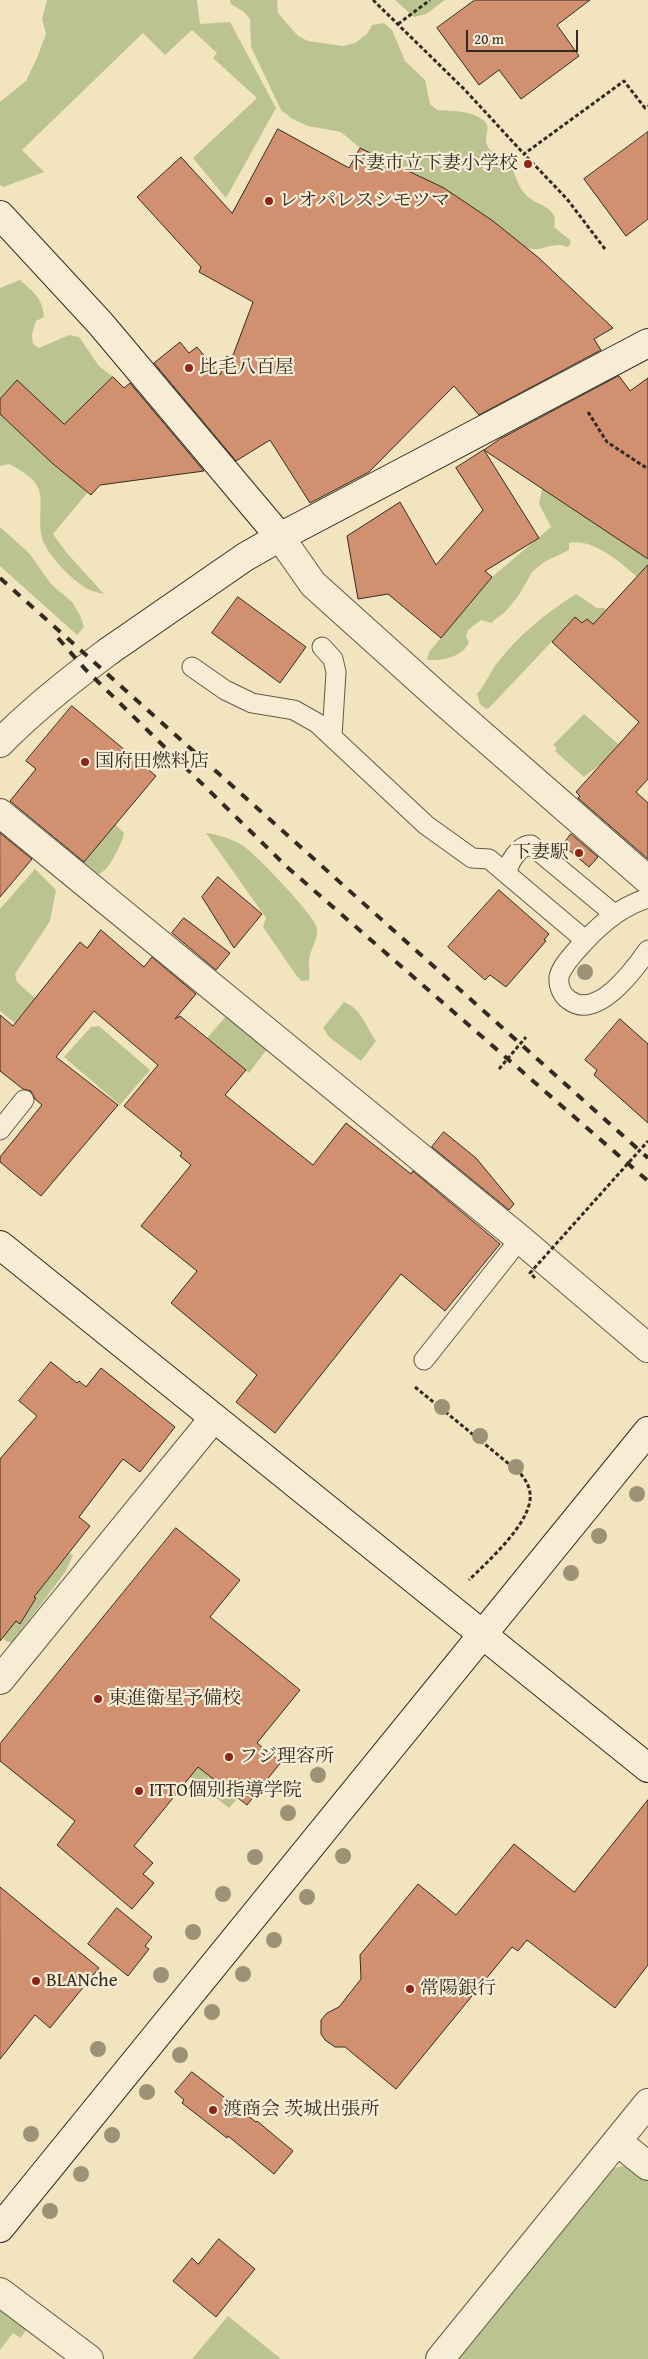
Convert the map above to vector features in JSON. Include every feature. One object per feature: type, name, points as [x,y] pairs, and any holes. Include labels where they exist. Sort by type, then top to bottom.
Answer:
[{"type":"street","points":[[0,215],[100,323],[280,537],[313,584],[450,708],[648,880]]},
{"type":"street","points":[[0,744],[22,720],[53,693],[109,651],[245,557],[648,342]]},
{"type":"street","points":[[0,813],[520,1238],[648,1348]]},
{"type":"street","points":[[0,1245],[648,1768]]},
{"type":"street","points":[[0,1680],[214,1419]]},
{"type":"street","points":[[0,2228],[648,1431]]},
{"type":"street","points":[[440,2359],[648,2103]]},
{"type":"street","points":[[618,2142],[648,2166]]},
{"type":"street","points":[[0,2292],[86,2358]]},
{"type":"lane","points":[[322,647],[333,659],[336,672],[332,737]]},
{"type":"lane","points":[[192,667],[225,690],[252,703],[294,710],[317,723],[426,825],[472,858],[489,859],[585,940]]},
{"type":"lane","points":[[508,875],[508,866],[524,846],[531,845],[614,914]]},
{"type":"lane","points":[[648,898],[614,914],[585,940],[564,967],[559,979],[563,995],[574,1003],[581,1005],[593,1004],[606,998],[648,950]]},
{"type":"lane","points":[[0,1130],[24,1100]]},
{"type":"lane","points":[[424,1360],[520,1238]]},
{"type":"path","points":[[373,0],[465,90],[567,199],[605,249]]},
{"type":"path","points":[[398,24],[430,0]]},
{"type":"path","points":[[524,154],[624,81],[645,108],[648,106]]},
{"type":"path","points":[[586,408],[607,442],[648,468]]},
{"type":"path","points":[[499,1069],[526,1037]]},
{"type":"path","points":[[535,1278],[530,1273],[648,1141]]},
{"type":"path","points":[[424,1360],[413,1374],[412,1383],[418,1391],[520,1473],[527,1482],[530,1494],[524,1520],[464,1585]]},
{"type":"green space","points":[[47,0],[197,0],[200,24],[230,22],[276,108],[226,198],[193,158],[257,98],[213,58],[217,53],[192,30],[165,55],[143,33],[22,150],[44,172],[3,187],[0,185],[0,102],[26,81],[37,58],[46,34],[42,19]]},
{"type":"green space","points":[[230,0],[277,0],[278,13],[298,36],[308,41],[343,46],[355,43],[367,34],[372,25],[384,23],[392,30],[405,61],[425,80],[430,104],[437,110],[470,113],[482,119],[488,128],[486,143],[488,147],[498,156],[510,162],[518,183],[525,194],[550,210],[555,220],[554,227],[571,243],[568,247],[557,245],[537,249],[527,248],[444,188],[360,148],[341,132],[308,126],[291,118],[281,110],[251,47],[250,19],[244,12],[231,4]]},
{"type":"green space","points":[[395,0],[445,0],[426,14],[414,17]]},
{"type":"green space","points":[[20,280],[33,292],[42,305],[44,317],[36,321],[32,334],[33,344],[39,348],[69,335],[79,337],[99,366],[113,377],[61,427],[17,381],[0,399],[0,288]]},
{"type":"green space","points":[[0,414],[52,463],[88,492],[53,534],[66,552],[104,594],[90,590],[76,581],[60,566],[47,549],[41,533],[41,500],[37,485],[9,464],[0,466]]},
{"type":"green space","points":[[575,470],[648,492],[648,566],[637,577],[606,552],[587,544],[569,543],[569,550],[544,562],[532,572],[519,595],[506,611],[491,623],[481,620],[468,630],[466,636],[469,642],[462,651],[445,659],[427,660],[429,652],[492,577],[551,527],[539,504],[542,489]]},
{"type":"green space","points":[[0,527],[29,553],[51,584],[72,602],[80,615],[84,627],[77,635],[0,566]]},
{"type":"green space","points":[[576,594],[597,608],[604,608],[610,612],[627,655],[587,619],[583,623],[575,617],[486,709],[480,704],[477,694],[498,662],[534,625]]},
{"type":"green space","points":[[584,714],[618,744],[603,762],[584,777],[555,751],[557,748],[553,745]]},
{"type":"green space","points":[[107,816],[124,833],[112,861],[107,868],[91,880],[73,862],[99,830]]},
{"type":"green space","points":[[206,833],[215,834],[242,845],[283,885],[314,922],[317,932],[309,957],[309,980],[302,981],[296,975],[263,927],[266,918]]},
{"type":"green space","points":[[35,869],[56,890],[50,921],[15,974],[17,982],[35,998],[15,1023],[0,1011],[0,909]]},
{"type":"green space","points":[[344,1002],[355,1009],[376,1041],[361,1061],[329,1037],[323,1028]]},
{"type":"green space","points":[[227,1015],[267,1049],[249,1073],[207,1038]]},
{"type":"green space","points":[[99,1026],[150,1070],[120,1105],[64,1057],[91,1027]]},
{"type":"green space","points":[[0,1544],[12,1545],[51,1576],[69,1553],[73,1555],[66,1571],[12,1643],[4,1640],[2,1633],[10,1617],[20,1623],[36,1599],[30,1594]]},
{"type":"green space","points":[[174,1748],[238,1798],[229,1808],[185,1773]]},
{"type":"green space","points":[[622,2166],[631,2167],[648,2178],[648,2359],[456,2359],[608,2173]]},
{"type":"green space","points":[[0,2307],[28,2328],[20,2338],[13,2333],[0,2350]]},
{"type":"green space","points":[[228,2316],[281,2359],[192,2359]]},
{"type":"building","points":[[475,0],[590,0],[557,25],[579,56],[521,99],[499,70],[479,85],[437,28]]},
{"type":"building","points":[[278,129],[349,168],[360,148],[444,188],[493,221],[539,258],[613,328],[594,339],[601,350],[479,415],[454,386],[369,472],[310,503],[270,440],[236,461],[154,363],[180,342],[189,353],[197,347],[220,375],[227,356],[232,358],[253,302],[199,272],[201,267],[137,197],[181,157],[232,213]]},
{"type":"building","points":[[648,132],[648,219],[626,236],[584,179]]},
{"type":"building","points":[[619,376],[630,391],[648,378],[648,559],[484,450],[500,439]]},
{"type":"building","points":[[113,377],[124,388],[130,383],[204,471],[100,485],[91,495],[52,463],[0,414],[0,399],[17,380],[64,424]]},
{"type":"building","points":[[484,450],[539,538],[485,571],[492,577],[441,638],[388,594],[358,599],[347,536],[400,502],[436,565],[483,510],[456,468]]},
{"type":"building","points":[[648,565],[648,779],[636,792],[648,803],[648,859],[578,798],[580,796],[576,792],[639,722],[552,642],[575,617],[582,623],[587,619],[593,624]]},
{"type":"building","points":[[238,597],[306,647],[280,683],[212,633]]},
{"type":"building","points":[[72,706],[156,776],[84,862],[10,801],[36,769],[26,761]]},
{"type":"building","points":[[0,833],[32,859],[0,897]]},
{"type":"building","points":[[571,834],[598,857],[589,867],[563,845]]},
{"type":"building","points":[[218,877],[262,914],[234,948],[202,897]]},
{"type":"building","points":[[499,890],[549,934],[544,940],[546,941],[506,987],[490,975],[485,980],[448,947]]},
{"type":"building","points":[[184,918],[230,953],[216,970],[172,933]]},
{"type":"building","points":[[101,930],[144,967],[152,957],[196,994],[175,1019],[180,1016],[246,1070],[225,1095],[313,1165],[346,1123],[411,1174],[413,1171],[500,1244],[445,1311],[401,1274],[275,1433],[236,1402],[257,1375],[171,1303],[197,1271],[141,1226],[191,1165],[180,1156],[182,1153],[124,1106],[158,1065],[94,1011],[56,1057],[118,1105],[41,1196],[0,1162],[0,1157],[42,1105],[35,1099],[31,1091],[23,1089],[0,1071],[0,1015],[13,1026],[80,942],[87,948]]},
{"type":"building","points":[[620,1019],[648,1044],[648,1123],[594,1075],[597,1070],[585,1060]]},
{"type":"building","points":[[444,1132],[476,1158],[514,1204],[509,1210],[432,1147]]},
{"type":"building","points":[[51,1362],[77,1383],[79,1381],[86,1387],[101,1368],[175,1427],[140,1472],[123,1459],[79,1517],[90,1526],[34,1597],[36,1598],[20,1624],[16,1621],[0,1641],[0,1459],[37,1416],[19,1401]]},
{"type":"building","points":[[176,1528],[240,1580],[210,1617],[300,1690],[257,1743],[281,1762],[247,1805],[198,1767],[134,1846],[153,1863],[143,1874],[154,1883],[132,1909],[57,1845],[75,1821],[0,1761],[0,1744]]},
{"type":"building","points":[[648,1800],[648,1965],[615,2008],[527,1940],[518,1951],[512,1947],[396,2089],[345,2047],[335,2047],[325,2040],[321,2034],[321,2020],[327,2013],[339,2007],[361,1979],[360,1955],[418,1884],[456,1915],[514,1844],[574,1892]]},
{"type":"building","points":[[0,1887],[99,1968],[50,2028],[35,2015],[0,2059]]},
{"type":"building","points":[[117,1908],[152,1937],[145,1946],[149,1949],[128,1976],[88,1944]]},
{"type":"building","points":[[192,2072],[293,2151],[274,2174],[228,2136],[227,2138],[182,2103],[184,2100],[175,2092]]},
{"type":"building","points":[[219,2239],[255,2269],[216,2317],[173,2281],[192,2258],[198,2264]]},
{"type":"railway","points":[[0,578],[648,1158]]},
{"type":"railway","points":[[58,638],[85,669],[287,867],[648,1181]]},
{"type":"place","name":"下妻市立下妻小学校","points":[[528,164]]},
{"type":"place","name":"レオパレスシモツマ","points":[[269,201]]},
{"type":"place","name":"比毛八百屋","points":[[189,368]]},
{"type":"place","name":"国府田燃料店","points":[[85,762]]},
{"type":"place","name":"下妻駅","points":[[579,853]]},
{"type":"place","name":"東進衛星予備校","points":[[98,1699]]},
{"type":"place","name":"フジ理容所","points":[[229,1757]]},
{"type":"place","name":"ITTO個別指導学院","points":[[139,1791]]},
{"type":"place","name":"BLANche","points":[[36,1981]]},
{"type":"place","name":"常陽銀行","points":[[410,1989]]},
{"type":"place","name":"渡商会 茨城出張所","points":[[213,2110]]}]
